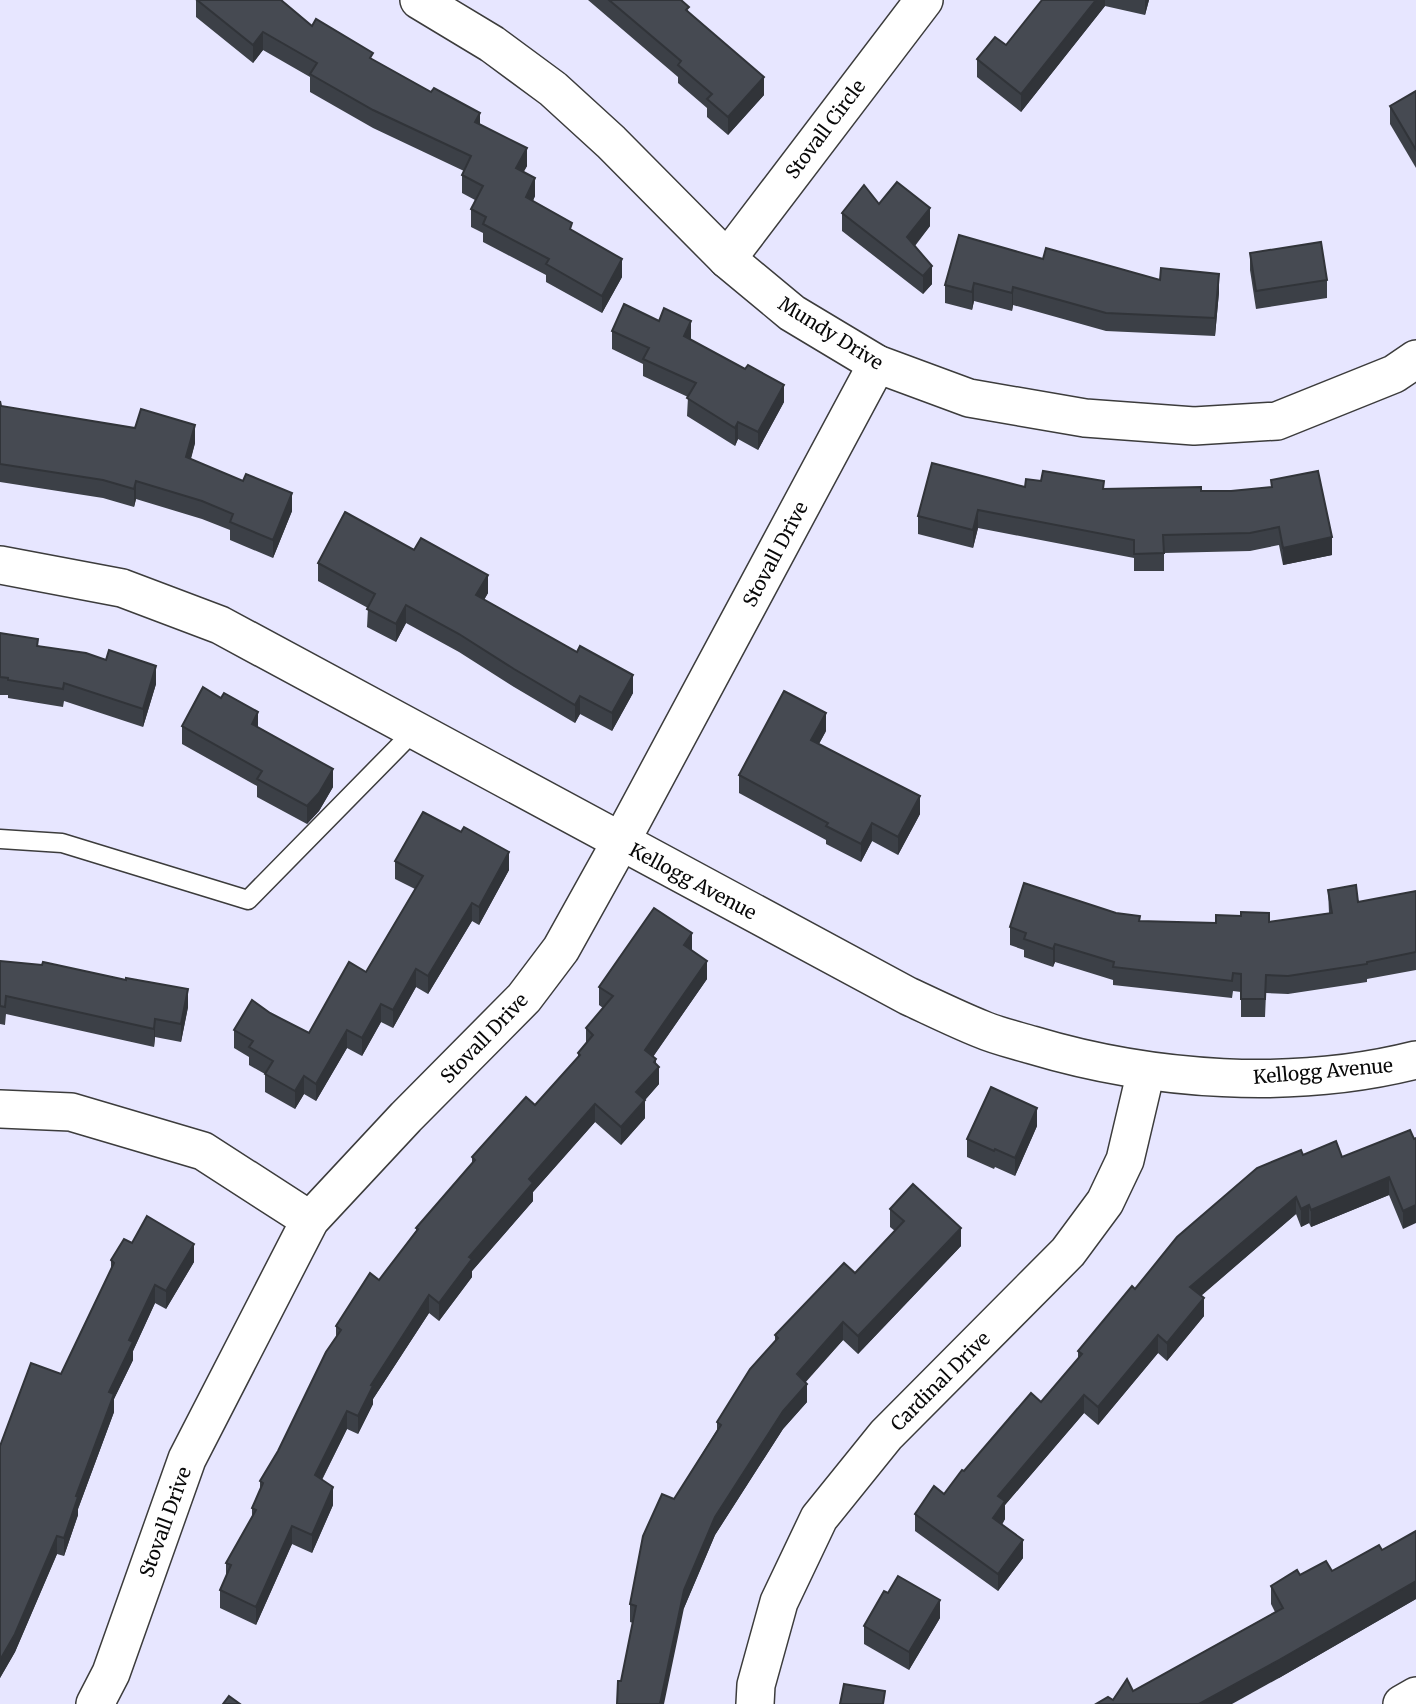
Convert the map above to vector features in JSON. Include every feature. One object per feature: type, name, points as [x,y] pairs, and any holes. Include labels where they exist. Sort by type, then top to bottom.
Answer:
[{"type":"street","name":"Mundy Drive","points":[[419,0],[492,44],[553,89],[611,142],[727,259],[792,313],[877,364],[969,398],[1085,418],[1194,426],[1277,421],[1394,374],[1416,359]]},
{"type":"street","name":"Stovall Circle","points":[[727,259],[924,0]]},
{"type":"street","name":"Stovall Drive","points":[[95,1704],[111,1673],[187,1460],[310,1220],[406,1117],[524,999],[561,949],[877,364]]},
{"type":"street","name":"Kellogg Avenue","points":[[0,565],[122,589],[220,625],[908,996],[983,1030],[1063,1054],[1146,1071],[1260,1080],[1382,1069],[1416,1060]]},
{"type":"street","name":"Cardinal Drive","points":[[755,1704],[756,1685],[779,1602],[819,1518],[886,1435],[1068,1252],[1105,1202],[1125,1160],[1146,1071]]},
{"type":"street","points":[[0,1109],[71,1112],[203,1151],[310,1220]]},
{"type":"street","points":[[1402,1704],[1416,1696]]},
{"type":"lane","points":[[0,839],[62,844],[248,900],[415,730]]},
{"type":"building","points":[[197,0],[281,0],[312,26],[316,19],[373,53],[370,58],[431,92],[434,88],[480,113],[475,122],[527,148],[516,168],[535,178],[526,197],[572,223],[570,229],[622,259],[602,296],[546,264],[549,259],[483,224],[486,217],[471,209],[483,186],[462,175],[471,156],[373,110],[310,74],[317,63],[263,32],[253,45]]},
{"type":"building","points":[[609,0],[681,0],[689,7],[686,10],[764,77],[728,117],[707,99],[712,94],[678,65],[681,61]]},
{"type":"building","points":[[1042,0],[1096,0],[1021,94],[977,59],[995,37],[1006,45]]},
{"type":"building","points":[[1416,91],[1416,150],[1390,106]]},
{"type":"building","points":[[897,182],[930,208],[907,237],[932,266],[923,276],[842,213],[864,185],[879,204]]},
{"type":"building","points":[[959,235],[1043,259],[1046,248],[1160,280],[1161,268],[1219,274],[1215,318],[1106,313],[1013,287],[1012,293],[974,283],[972,292],[945,285]]},
{"type":"building","points":[[1321,242],[1327,280],[1256,291],[1250,253]]},
{"type":"building","points":[[624,304],[659,321],[664,308],[691,321],[684,336],[745,369],[748,365],[784,385],[758,432],[738,422],[735,428],[687,398],[696,383],[643,359],[649,348],[612,331]]},
{"type":"building","points":[[0,401],[1,406],[135,428],[141,409],[195,425],[186,457],[243,481],[246,474],[292,493],[273,540],[230,522],[233,514],[202,501],[136,481],[134,489],[103,480],[0,464]]},
{"type":"building","points":[[932,463],[1025,487],[1026,479],[1041,481],[1043,471],[1104,481],[1103,489],[1201,487],[1201,491],[1231,491],[1272,487],[1271,480],[1318,471],[1332,537],[1283,548],[1279,527],[1250,533],[1163,535],[1164,553],[1134,554],[1134,540],[978,510],[973,530],[918,516]]},
{"type":"building","points":[[345,512],[414,550],[421,538],[488,575],[476,595],[577,652],[580,646],[633,675],[612,713],[580,696],[575,705],[406,605],[396,624],[367,609],[375,594],[318,563]]},
{"type":"building","points":[[0,633],[38,639],[37,646],[86,653],[106,660],[109,650],[156,666],[143,709],[64,683],[63,689],[0,677]]},
{"type":"building","points":[[203,687],[221,698],[224,693],[258,712],[252,724],[333,769],[319,793],[307,806],[257,779],[262,771],[182,726]]},
{"type":"building","points":[[784,691],[826,713],[811,740],[920,796],[898,837],[872,823],[861,844],[739,775]]},
{"type":"building","points":[[423,812],[461,832],[464,827],[509,852],[479,907],[472,903],[428,976],[416,969],[393,1010],[381,1004],[362,1038],[347,1030],[316,1084],[304,1076],[295,1091],[265,1074],[273,1061],[249,1047],[253,1041],[234,1030],[252,1000],[270,1013],[309,1033],[349,962],[366,972],[423,876],[395,861]]},
{"type":"building","points":[[1024,883],[1116,913],[1140,916],[1139,921],[1216,923],[1216,915],[1241,916],[1241,912],[1269,913],[1269,922],[1332,913],[1328,890],[1356,885],[1358,902],[1416,891],[1416,952],[1367,964],[1288,976],[1266,975],[1265,999],[1241,999],[1241,974],[1233,973],[1232,981],[1113,967],[1114,962],[1055,944],[1053,949],[1024,939],[1026,933],[1010,927]]},
{"type":"building","points":[[654,908],[692,933],[684,945],[707,961],[645,1050],[656,1059],[654,1062],[659,1067],[636,1092],[645,1100],[621,1127],[595,1104],[529,1179],[533,1183],[469,1257],[472,1259],[439,1303],[429,1295],[371,1385],[373,1386],[358,1416],[347,1411],[315,1475],[333,1487],[312,1535],[292,1526],[256,1607],[220,1590],[231,1565],[226,1563],[256,1510],[252,1508],[263,1483],[260,1481],[278,1451],[326,1352],[341,1330],[336,1326],[370,1273],[379,1280],[418,1229],[416,1228],[475,1160],[472,1157],[526,1097],[535,1105],[580,1055],[578,1053],[593,1035],[586,1028],[613,996],[599,987]]},
{"type":"building","points":[[0,961],[42,965],[43,962],[126,980],[188,989],[181,1024],[155,1019],[154,1029],[6,996],[5,1007],[0,1006]]},
{"type":"building","points":[[991,1087],[1037,1108],[1015,1158],[967,1139]]},
{"type":"building","points":[[1410,1130],[1414,1139],[1416,1138],[1416,1205],[1403,1211],[1389,1177],[1311,1210],[1309,1205],[1301,1209],[1296,1197],[1190,1287],[1204,1298],[1167,1343],[1158,1335],[1098,1407],[1084,1395],[998,1496],[1005,1501],[993,1518],[1023,1540],[998,1574],[915,1514],[934,1486],[944,1494],[1031,1393],[1041,1402],[1082,1354],[1078,1351],[1132,1286],[1135,1289],[1177,1237],[1257,1168],[1301,1150],[1303,1155],[1336,1141],[1342,1157]]},
{"type":"building","points":[[913,1184],[961,1228],[858,1336],[843,1322],[797,1374],[807,1384],[783,1411],[715,1517],[684,1590],[660,1704],[617,1704],[618,1681],[621,1681],[636,1606],[630,1604],[643,1536],[662,1494],[674,1499],[721,1425],[717,1422],[750,1369],[778,1338],[775,1335],[844,1263],[855,1273],[904,1221],[890,1209]]},
{"type":"building","points":[[147,1216],[194,1244],[166,1291],[155,1285],[129,1340],[133,1342],[109,1392],[114,1394],[76,1496],[78,1497],[64,1538],[57,1536],[15,1634],[0,1660],[0,1446],[31,1363],[61,1374],[114,1263],[111,1260],[124,1239],[132,1243]]},
{"type":"building","points":[[1416,1531],[1416,1581],[1199,1704],[1096,1704],[1108,1697],[1113,1700],[1127,1679],[1133,1691],[1283,1608],[1271,1586],[1297,1570],[1300,1575],[1326,1561],[1332,1571],[1379,1545],[1382,1550]]},
{"type":"building","points":[[898,1576],[940,1600],[909,1652],[864,1626],[884,1591],[888,1593]]},
{"type":"building","points":[[844,1684],[885,1691],[883,1704],[840,1704]]},
{"type":"building","points":[[229,1696],[240,1704],[223,1704]]}]
